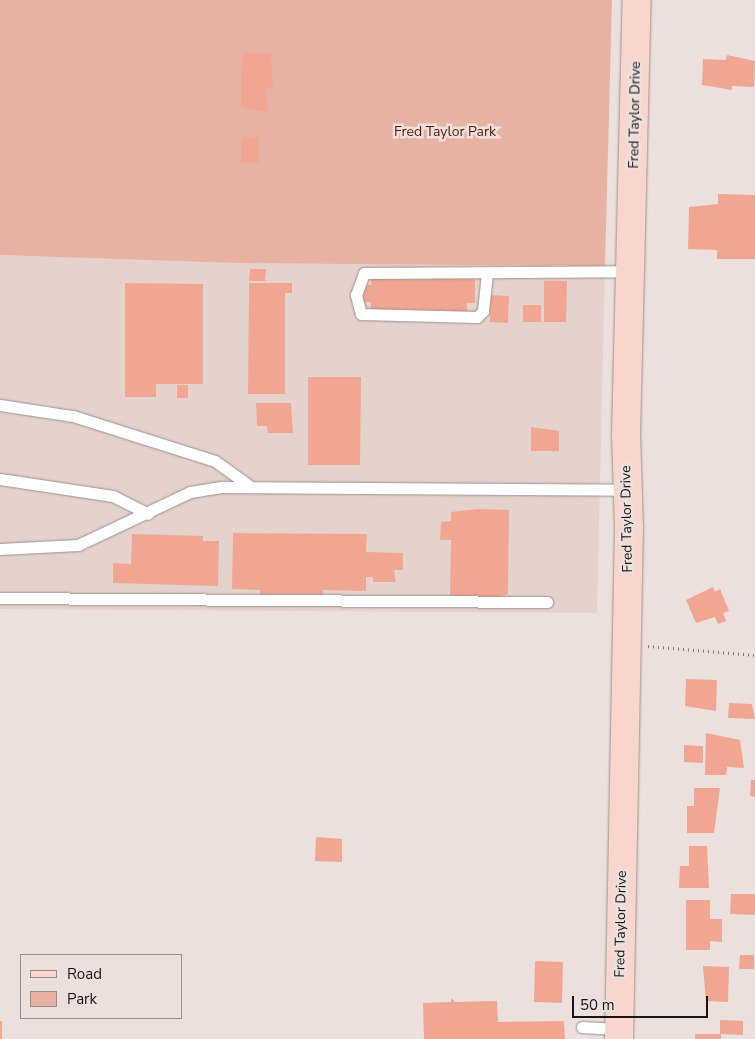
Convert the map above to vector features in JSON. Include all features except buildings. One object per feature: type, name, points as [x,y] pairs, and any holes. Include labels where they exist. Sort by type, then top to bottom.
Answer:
[{"type":"main road","name":"Fred Taylor Drive","points":[[619,1034],[628,645],[625,490],[632,271],[637,0]]},
{"type":"lane","points":[[487,272],[483,311],[477,317],[361,314],[356,295],[364,273],[487,272],[632,271]]},
{"type":"lane","points":[[0,405],[73,416],[215,461],[251,487]]},
{"type":"lane","points":[[0,479],[114,496],[148,514]]},
{"type":"lane","points":[[0,549],[78,545],[148,514],[190,492],[251,487],[625,490]]},
{"type":"lane","points":[[0,598],[547,602]]},
{"type":"lane","points":[[582,1027],[619,1034]]},
{"type":"path","points":[[628,645],[755,655]]},
{"type":"shaded area","points":[[0,255],[234,263],[605,266],[597,613],[0,609]]},
{"type":"green space","name":"Fred Taylor Park","points":[[0,0],[612,0],[605,266],[234,263],[0,255]]}]
